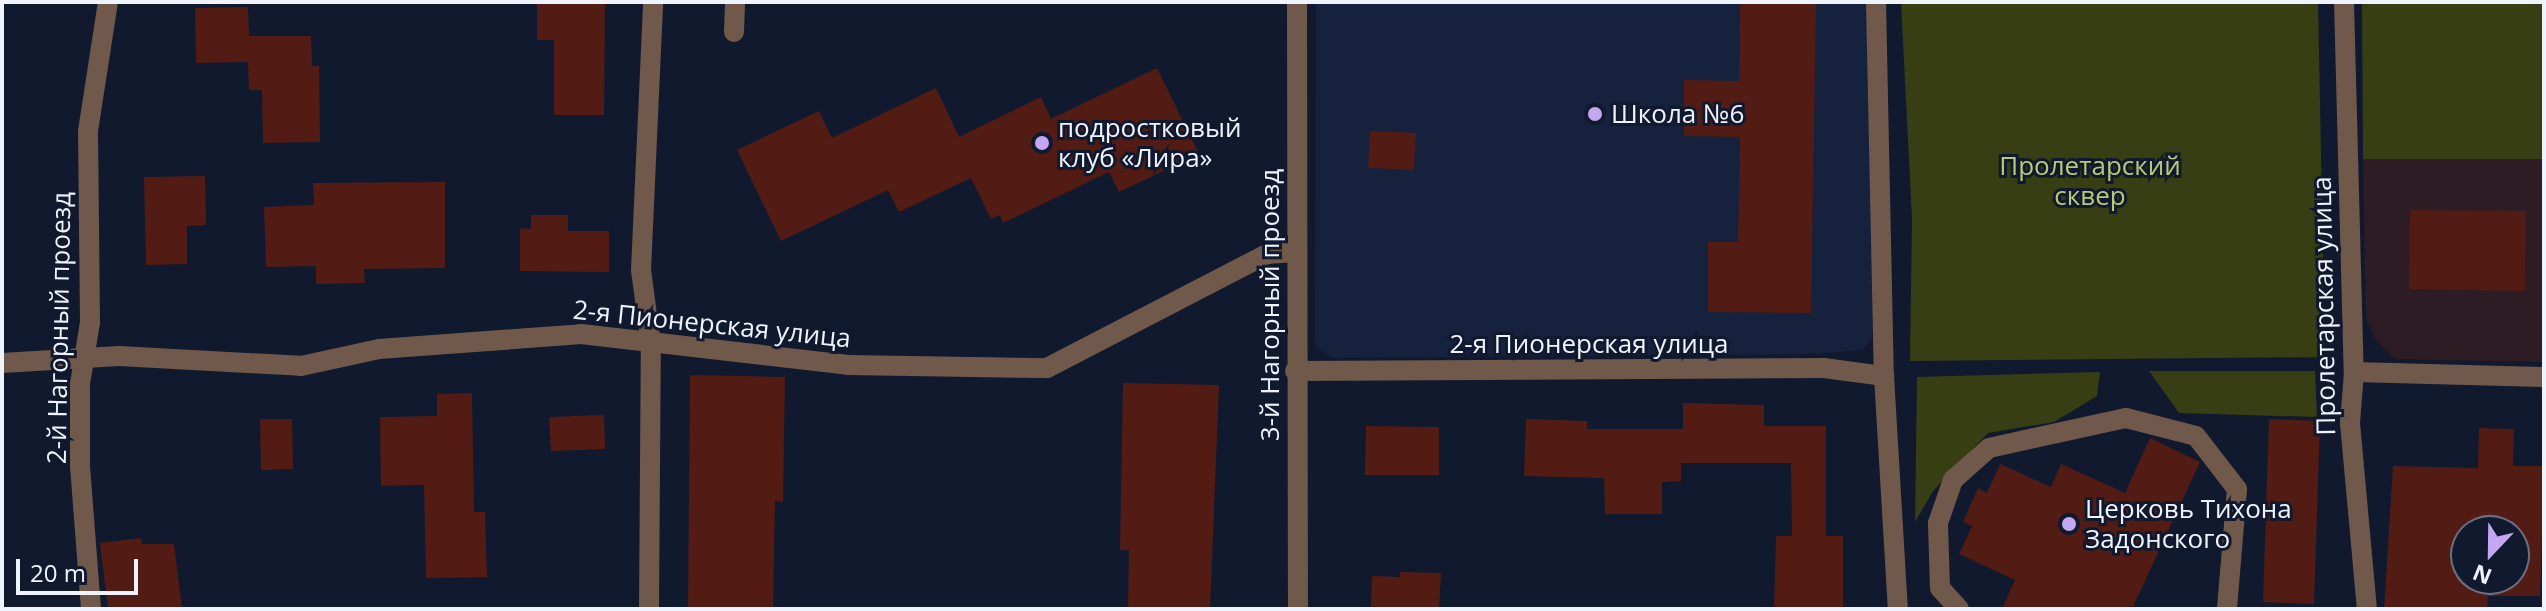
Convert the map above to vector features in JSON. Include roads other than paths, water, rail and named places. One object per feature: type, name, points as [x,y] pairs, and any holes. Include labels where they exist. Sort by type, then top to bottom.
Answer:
[{"type":"street","name":"2-й Нагорный проезд","points":[[91,609],[80,467],[90,322],[88,131],[108,2]]},
{"type":"street","points":[[649,609],[651,345],[641,270],[653,2]]},
{"type":"street","points":[[734,32],[735,2]]},
{"type":"street","name":"3-й Нагорный проезд","points":[[1297,2],[1295,371],[1298,609]]},
{"type":"street","points":[[1876,2],[1884,376],[1898,609]]},
{"type":"street","name":"Пролетарская улица","points":[[2344,2],[2354,372],[2350,423],[2367,609]]},
{"type":"street","name":"2-я Пионерская улица","points":[[2,363],[119,356],[301,366],[379,349],[581,334],[651,345],[848,365],[1047,368],[1267,254],[1297,252]]},
{"type":"street","name":"2-я Пионерская улица","points":[[1295,371],[1824,368],[1884,376]]},
{"type":"street","points":[[2354,372],[2544,377]]},
{"type":"street","points":[[1959,609],[1940,588],[1938,523],[1953,480],[1989,448],[2126,418],[2196,436],[2237,489],[2227,609]]},
{"type":"place","name":"Школа №6","points":[[1595,114]]},
{"type":"place","name":"подростковый клуб «Лира»","points":[[1042,143]]},
{"type":"place","name":"Церковь Тихона Задонского","points":[[2069,524]]},
{"type":"park label","name":"Пролетарский сквер","points":[[2090,181]]}]
